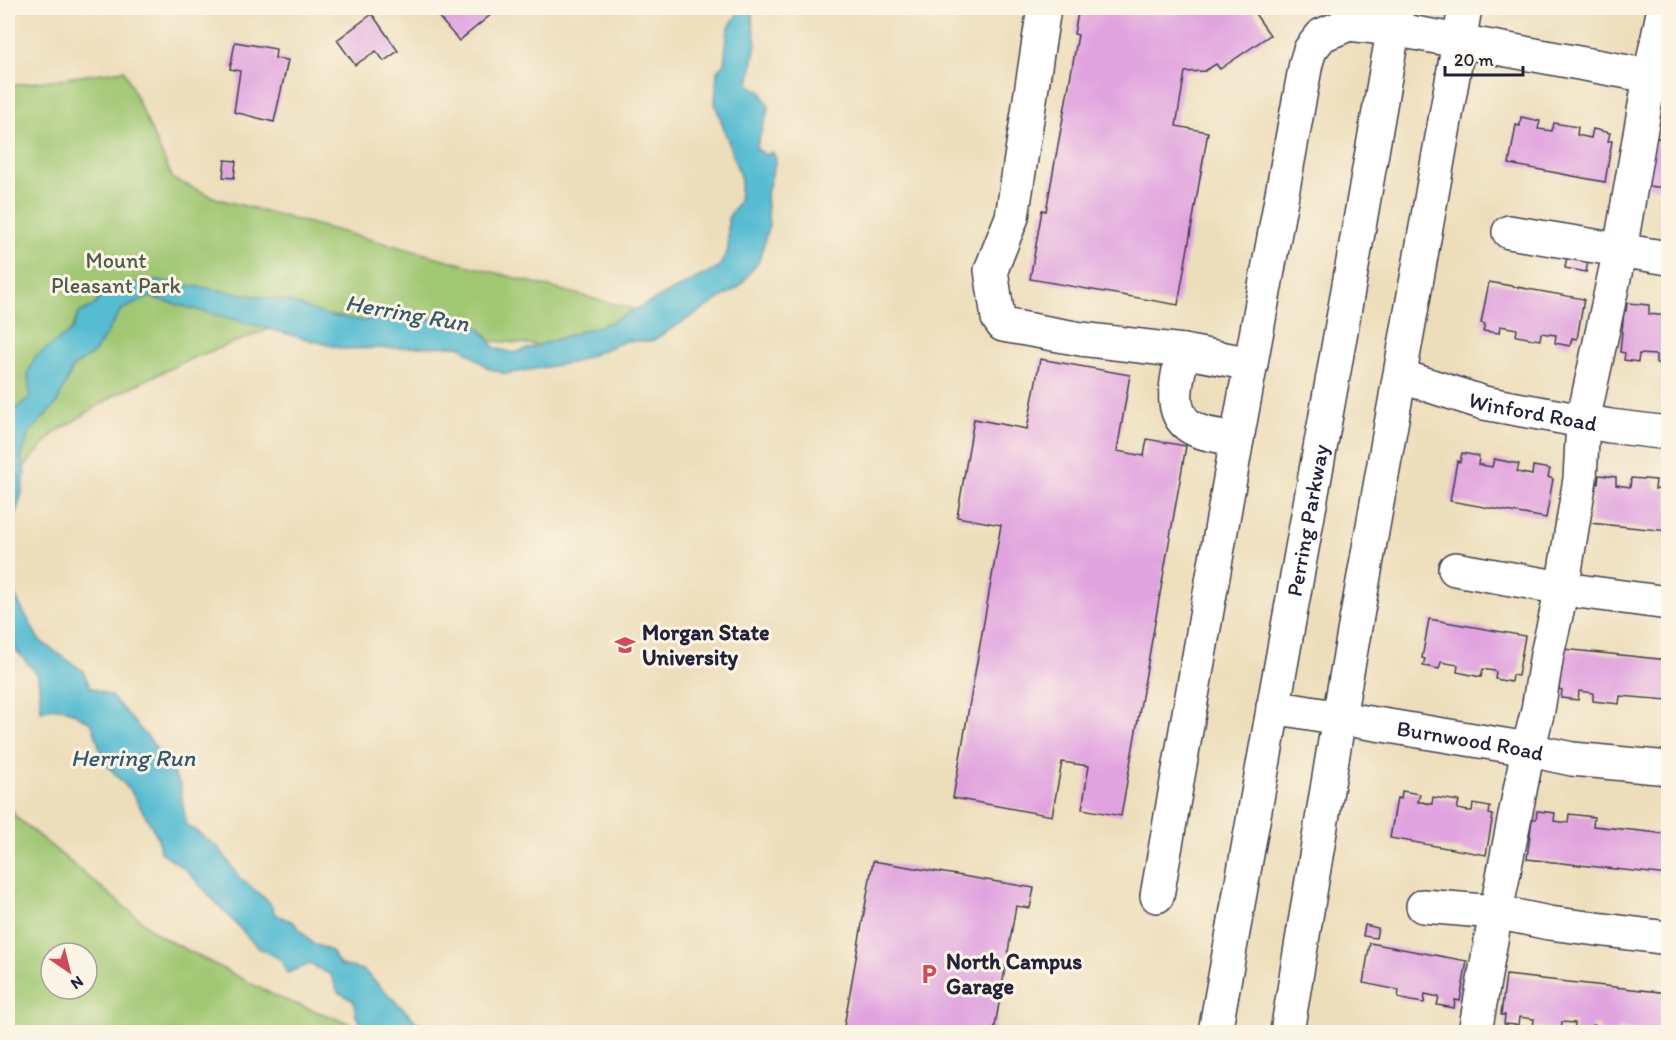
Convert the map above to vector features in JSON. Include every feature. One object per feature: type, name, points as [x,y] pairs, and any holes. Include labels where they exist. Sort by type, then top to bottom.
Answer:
[{"type":"main road","points":[[1044,8],[1012,217],[991,270],[998,318],[1003,325],[1070,337],[1183,351],[1251,364]]},
{"type":"main road","points":[[1287,1032],[1465,8]]},
{"type":"main road","points":[[1475,1032],[1496,912],[1562,589],[1580,479],[1583,421],[1659,79],[1664,8]]},
{"type":"main road","points":[[1157,896],[1237,439],[1310,50],[1322,35],[1348,24],[1395,18],[1459,42],[1659,79]]},
{"type":"main road","name":"Perring Parkway","points":[[1215,1032],[1395,18]]},
{"type":"main road","points":[[1509,231],[1668,258]]},
{"type":"main road","points":[[1183,351],[1175,400],[1180,417],[1196,430],[1237,439]]},
{"type":"main road","name":"Winford Road","points":[[1400,376],[1484,403],[1583,421],[1668,433]]},
{"type":"main road","points":[[1455,569],[1562,589],[1668,603]]},
{"type":"main road","name":"Burnwood Road","points":[[1273,707],[1572,759],[1668,768]]},
{"type":"main road","points":[[1423,906],[1496,912],[1549,923],[1668,938]]},
{"type":"green space","name":"Mount Pleasant Park","points":[[124,70],[173,179],[218,199],[644,312],[578,348],[283,324],[188,360],[115,395],[53,434],[8,486],[8,86]]},
{"type":"green space","points":[[8,804],[16,817],[160,936],[277,997],[373,1032],[8,1032]]},
{"type":"water","name":"Herring Run","points":[[738,8],[754,8],[752,20],[756,43],[749,84],[761,92],[769,107],[756,148],[765,155],[773,152],[776,159],[766,197],[769,225],[759,261],[739,287],[652,341],[625,341],[575,362],[506,374],[488,368],[460,346],[344,349],[149,297],[121,310],[95,352],[73,367],[57,403],[29,433],[21,458],[25,473],[21,496],[8,541],[8,415],[30,397],[28,373],[35,357],[71,331],[79,313],[95,305],[108,286],[161,281],[287,301],[326,315],[365,321],[399,310],[419,318],[480,328],[495,348],[514,353],[611,322],[719,267],[728,250],[728,218],[739,201],[741,179],[715,103],[717,71],[724,63],[728,29],[739,11]]},
{"type":"water","name":"Herring Run","points":[[8,559],[13,592],[39,640],[83,671],[90,687],[111,696],[151,741],[180,784],[186,824],[219,848],[239,877],[269,902],[276,915],[293,922],[312,943],[331,951],[340,965],[363,970],[421,1026],[438,1032],[380,1032],[365,1029],[356,1016],[354,1001],[338,992],[331,975],[310,964],[287,973],[280,959],[257,947],[186,870],[160,851],[158,837],[132,793],[104,761],[92,724],[62,708],[41,711],[38,675],[15,649],[8,626]]},
{"type":"building","points":[[431,8],[499,8],[459,41]]},
{"type":"building","points":[[1079,8],[1195,8],[1197,11],[1201,8],[1251,8],[1270,35],[1220,69],[1216,64],[1205,71],[1185,72],[1176,126],[1208,132],[1178,305],[1030,279],[1042,210],[1046,211],[1078,35],[1074,34]]},
{"type":"building","points":[[372,14],[398,51],[384,61],[376,51],[355,65],[337,40]]},
{"type":"building","points":[[235,42],[276,49],[275,58],[288,60],[274,122],[234,112],[240,71],[230,69]]},
{"type":"building","points":[[1521,117],[1540,121],[1538,129],[1552,131],[1554,123],[1578,127],[1577,135],[1591,138],[1593,129],[1610,133],[1608,141],[1612,141],[1605,182],[1509,164],[1516,125],[1520,126]]},
{"type":"building","points":[[1656,138],[1668,139],[1668,188],[1647,186],[1651,146],[1655,147]]},
{"type":"building","points":[[225,160],[236,161],[234,178],[223,177]]},
{"type":"building","points":[[1569,245],[1590,248],[1586,272],[1565,268]]},
{"type":"building","points":[[1489,282],[1584,299],[1577,339],[1572,338],[1570,346],[1555,343],[1556,335],[1541,333],[1540,340],[1516,336],[1517,329],[1500,326],[1499,333],[1483,331],[1485,324],[1481,323]]},
{"type":"building","points":[[1627,303],[1649,305],[1649,314],[1668,316],[1668,364],[1656,363],[1656,355],[1639,354],[1638,362],[1624,360],[1625,353],[1620,352],[1624,311],[1626,311]]},
{"type":"building","points":[[1040,359],[1130,375],[1117,451],[1144,456],[1147,439],[1186,446],[1121,816],[1082,809],[1089,766],[1062,762],[1052,816],[953,798],[1001,525],[957,517],[974,419],[1027,429]]},
{"type":"building","points":[[1462,453],[1479,456],[1478,465],[1492,467],[1494,459],[1519,464],[1517,472],[1532,475],[1533,466],[1550,469],[1548,477],[1553,479],[1546,518],[1450,501],[1457,461],[1460,462]]},
{"type":"building","points":[[1599,475],[1616,477],[1616,485],[1630,487],[1631,478],[1656,480],[1655,489],[1668,490],[1668,531],[1590,523],[1594,484],[1598,484]]},
{"type":"building","points":[[1429,619],[1525,636],[1518,676],[1512,675],[1511,682],[1495,679],[1496,672],[1483,669],[1481,677],[1457,672],[1458,665],[1441,662],[1439,669],[1423,666],[1425,659],[1422,658]]},
{"type":"building","points":[[1563,649],[1668,660],[1668,700],[1620,696],[1619,704],[1593,701],[1593,693],[1579,691],[1578,700],[1561,698],[1562,690],[1559,689]]},
{"type":"building","points":[[1402,791],[1420,794],[1418,802],[1432,804],[1433,797],[1459,801],[1457,809],[1468,811],[1472,811],[1473,804],[1490,807],[1489,814],[1493,815],[1486,855],[1390,838],[1397,798],[1401,799]]},
{"type":"building","points":[[1537,811],[1555,813],[1554,821],[1568,823],[1569,814],[1594,817],[1593,826],[1663,834],[1664,825],[1668,826],[1668,875],[1527,859],[1532,819],[1536,819]]},
{"type":"building","name":"North Campus Garage","points":[[873,861],[1034,888],[1030,908],[1016,906],[994,1032],[843,1032]]},
{"type":"building","points":[[1365,925],[1378,928],[1376,938],[1363,936]]},
{"type":"building","points":[[1370,943],[1467,961],[1460,1001],[1455,1000],[1454,1008],[1437,1005],[1439,997],[1425,994],[1424,1003],[1411,1001],[1398,998],[1399,990],[1363,983]]},
{"type":"building","points":[[1506,975],[1668,993],[1668,1032],[1632,1032],[1632,1030],[1619,1028],[1618,1032],[1599,1032],[1600,1026],[1593,1025],[1592,1032],[1574,1032],[1575,1023],[1562,1022],[1561,1030],[1533,1027],[1534,1019],[1519,1017],[1518,1025],[1504,1024],[1505,1015],[1501,1015]]},
{"type":"place","name":"Morgan State University","points":[[625,645]]},
{"type":"place","name":"North Campus Garage","points":[[929,974]]}]
